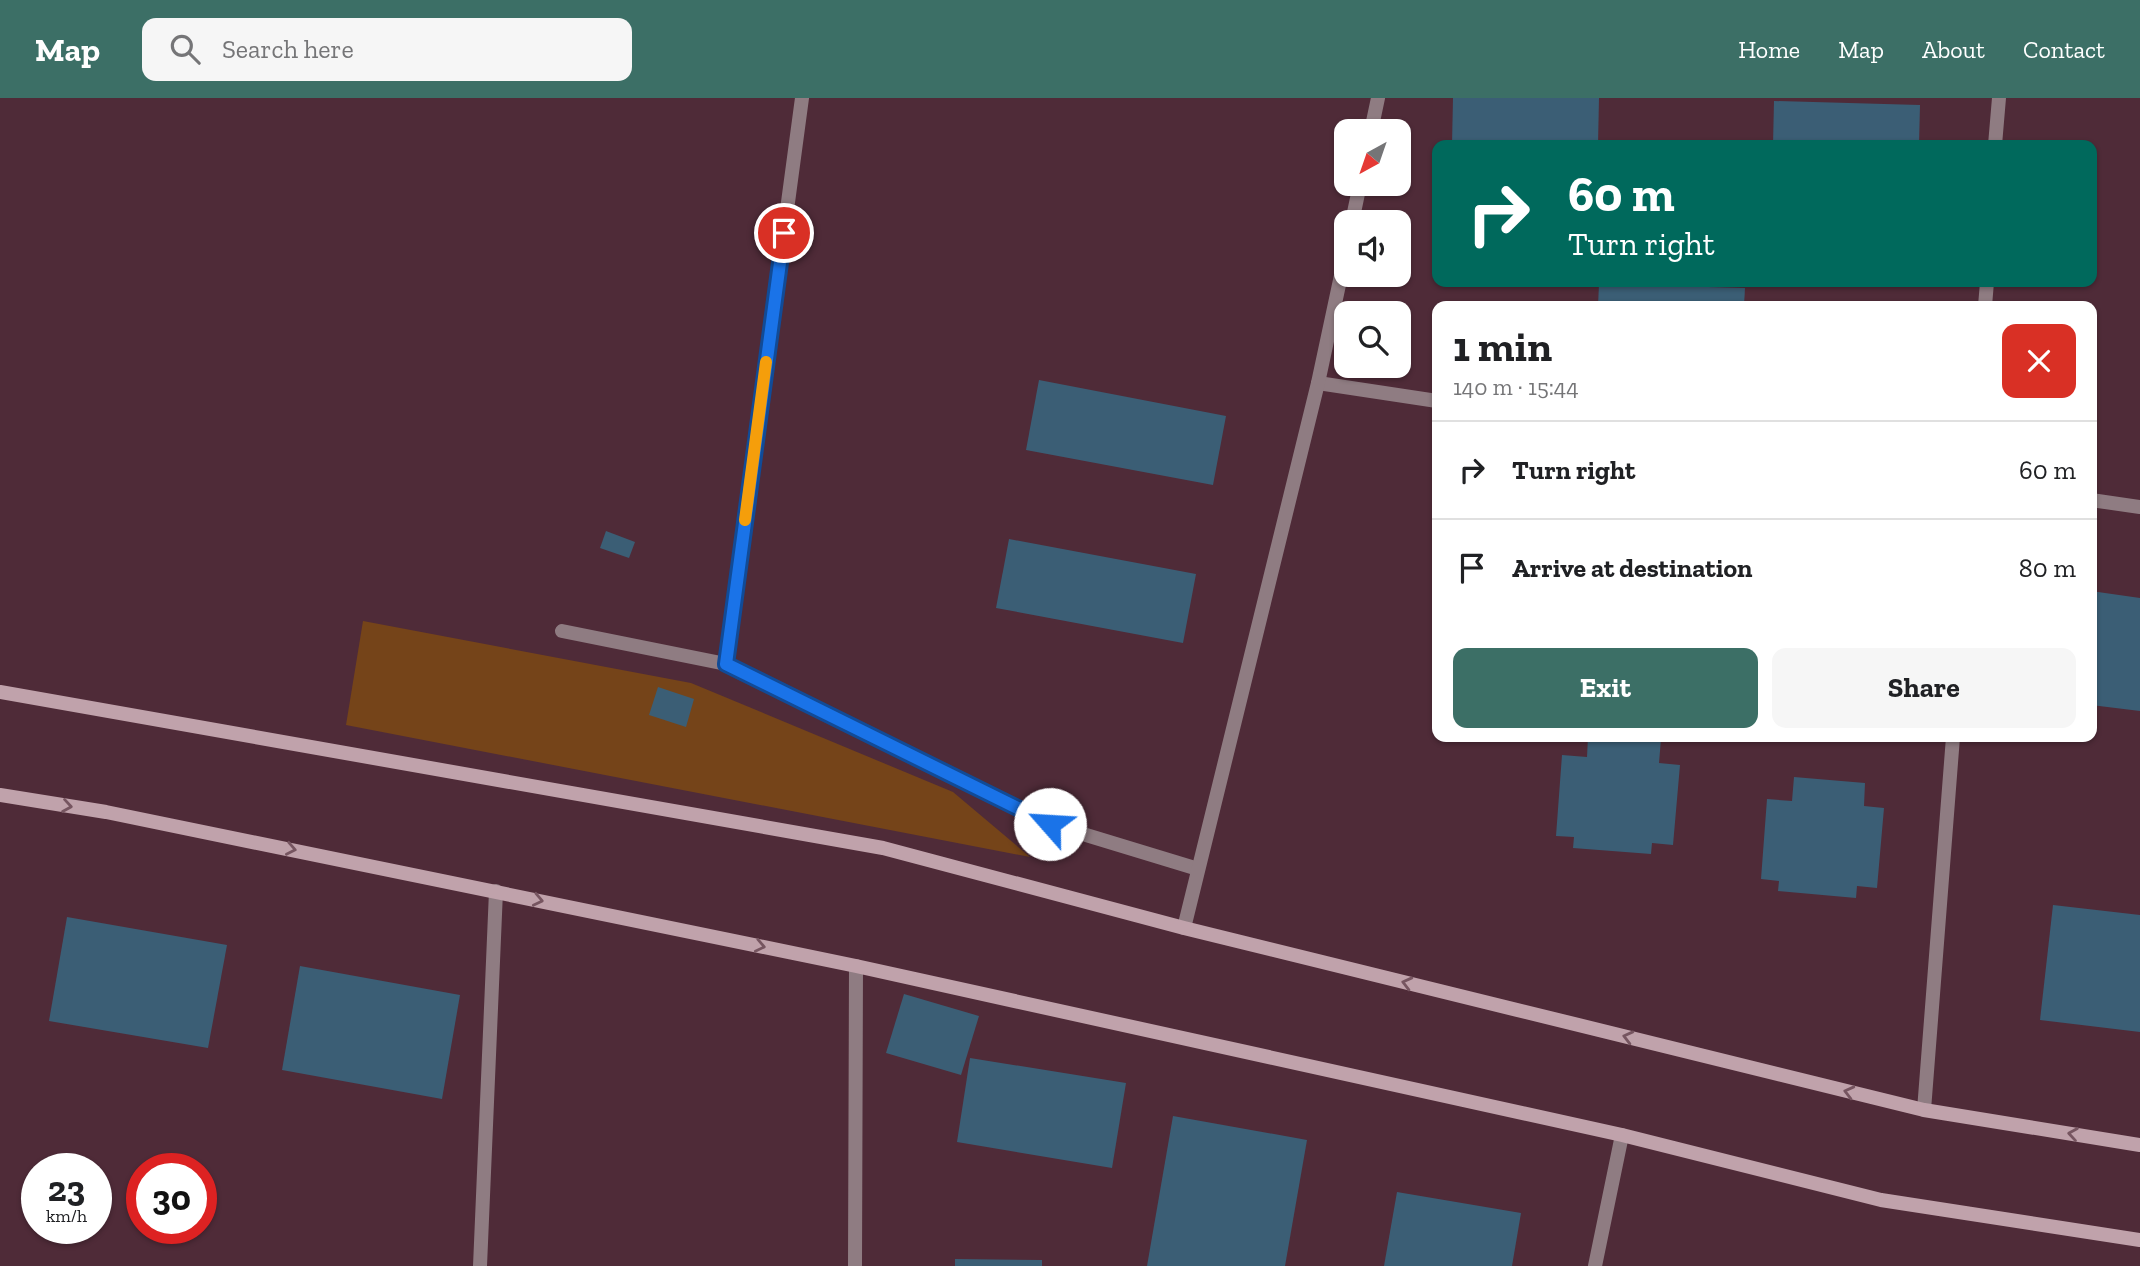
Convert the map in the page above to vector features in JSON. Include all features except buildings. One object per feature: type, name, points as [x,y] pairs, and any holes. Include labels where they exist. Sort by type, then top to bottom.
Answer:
[{"type":"main road","points":[[0,692],[883,848],[1184,928],[1924,1110],[2140,1145]]},
{"type":"main road","points":[[0,795],[106,812],[856,966],[1622,1135],[1881,1200],[2140,1240]]},
{"type":"street","points":[[726,664],[802,98]]},
{"type":"street","points":[[1374,119],[1378,98]]},
{"type":"street","points":[[1996,140],[1998,98]]},
{"type":"street","points":[[1184,928],[1318,383],[1339,287]]},
{"type":"street","points":[[1318,383],[1432,400]]},
{"type":"street","points":[[2097,500],[2140,507]]},
{"type":"street","points":[[562,631],[726,664],[1050,824],[1198,869]]},
{"type":"street","points":[[1924,1110],[1953,742]]},
{"type":"street","points":[[480,1266],[496,891]]},
{"type":"street","points":[[855,1266],[856,966]]},
{"type":"street","points":[[1595,1266],[1622,1135]]},
{"type":"shaded area","points":[[363,621],[691,683],[953,792],[1030,857],[346,725]]},
{"type":"slow traffic","points":[[745,520],[766,362]]},
{"type":"route","points":[[784,233],[726,664],[1050,824]]}]
